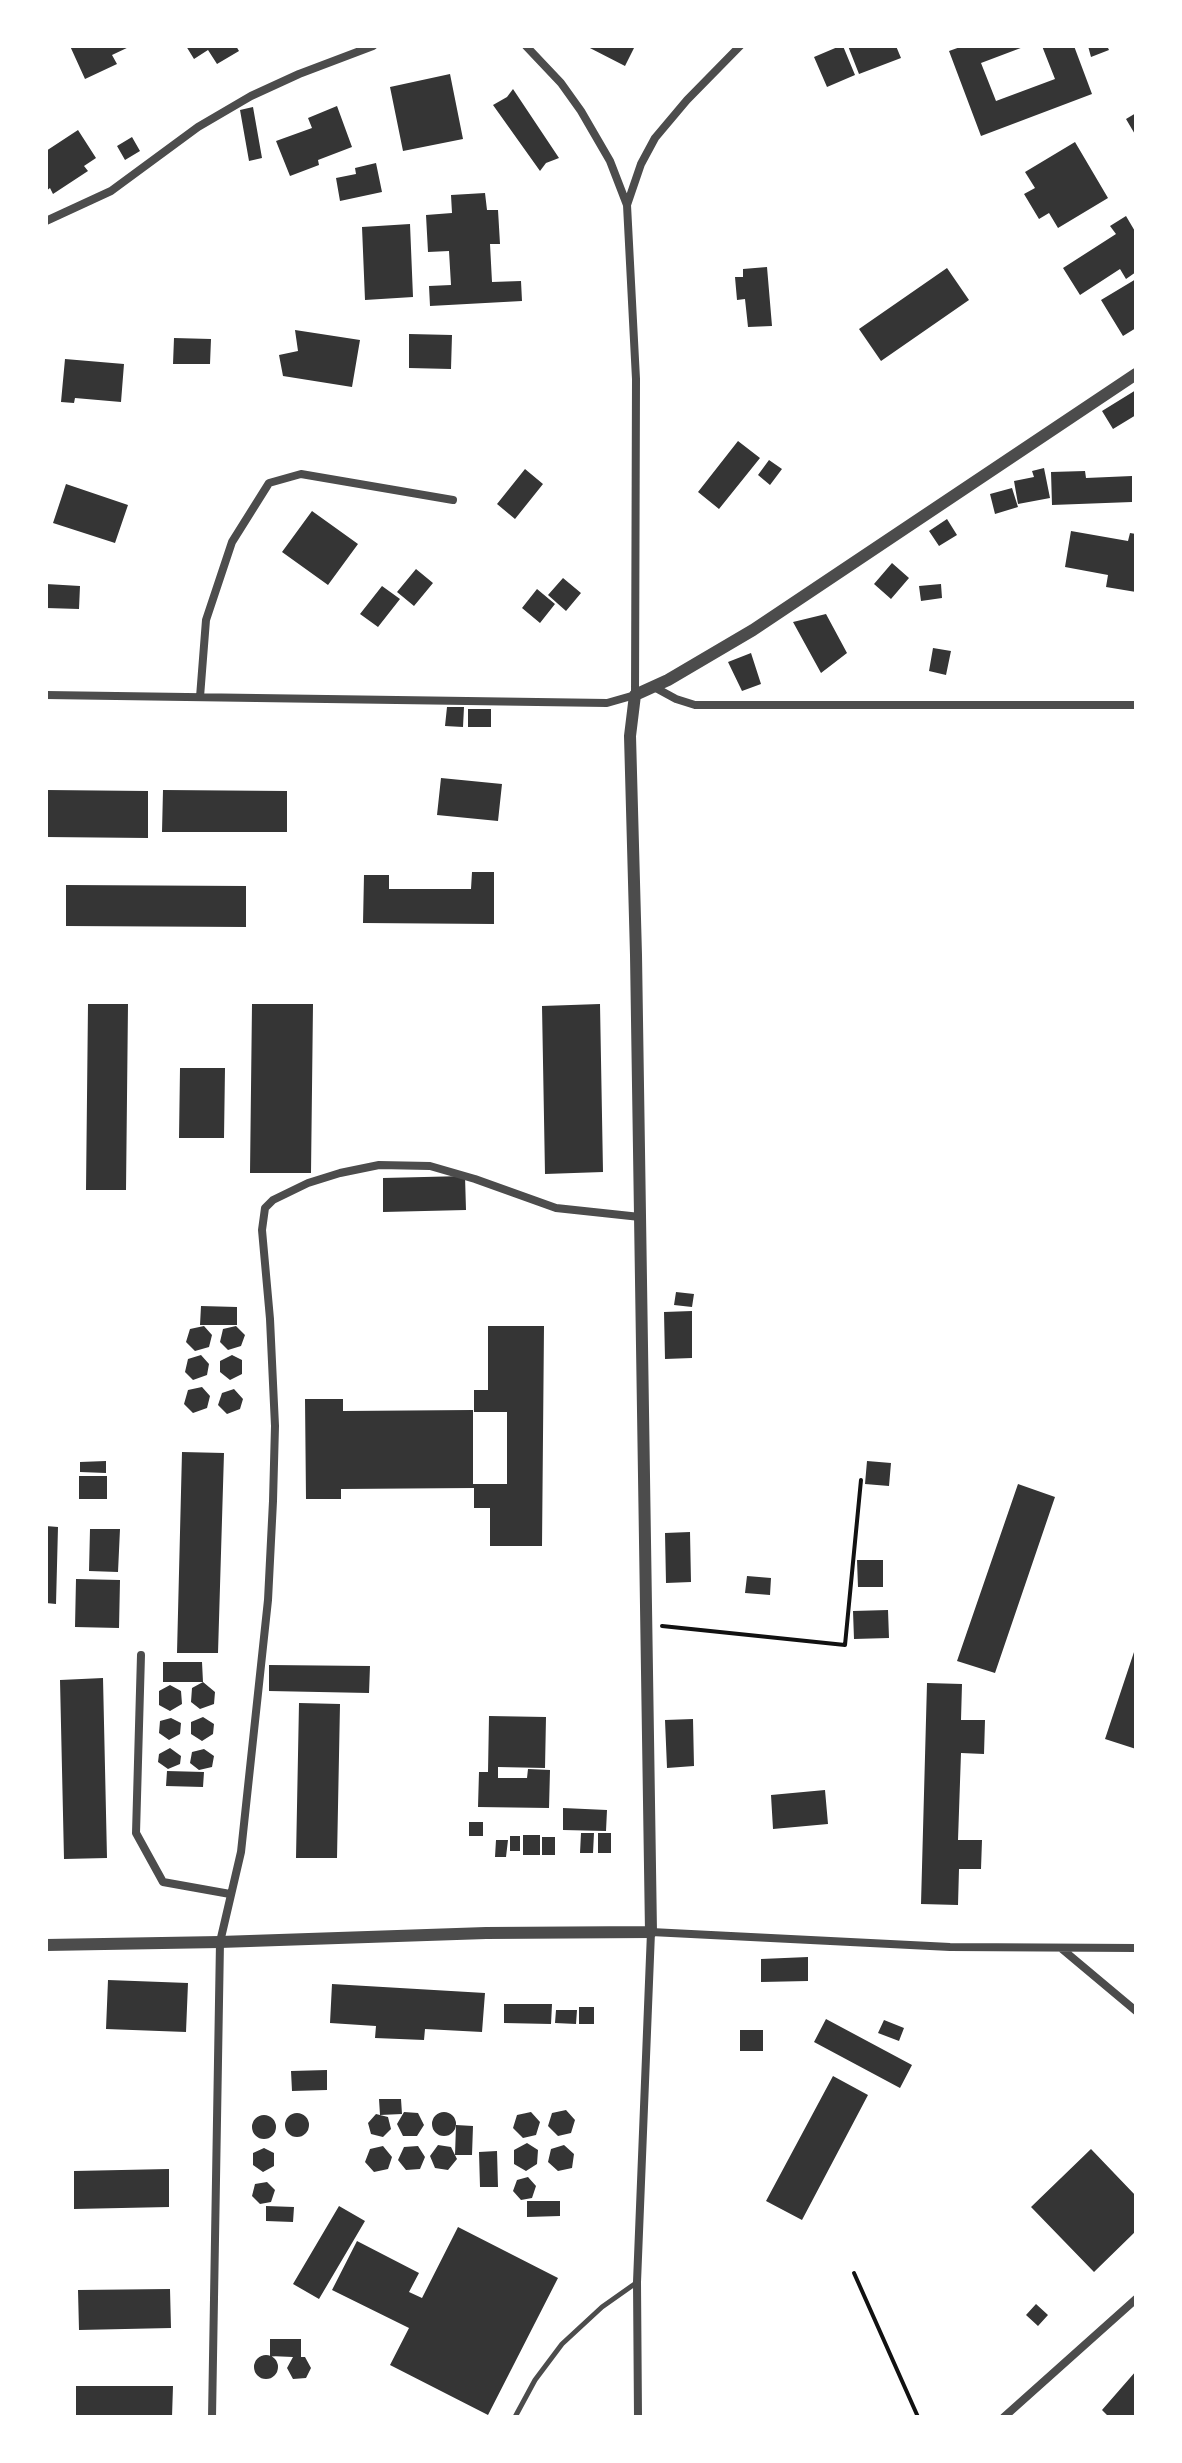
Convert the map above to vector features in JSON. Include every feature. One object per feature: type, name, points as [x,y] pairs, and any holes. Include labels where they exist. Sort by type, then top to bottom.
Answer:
[{"type":"street","points":[[46,221],[111,191],[198,127],[251,96],[373,46]]},
{"type":"street","points":[[526,46],[561,83],[589,124],[610,161],[627,205],[636,379],[635,695],[630,736],[636,941],[651,1932],[637,2282],[638,2417]]},
{"type":"street","points":[[627,205],[641,164],[655,138],[740,46]]},
{"type":"street","points":[[46,695],[607,703],[635,695],[753,630],[1136,374]]},
{"type":"street","points":[[200,697],[206,620],[232,542],[269,483],[301,474],[453,500]]},
{"type":"street","points":[[654,687],[695,705],[1136,705]]},
{"type":"street","points":[[212,2417],[220,1942],[241,1852],[268,1600],[272,1515],[275,1426],[262,1230],[265,1208],[273,1200],[308,1183],[340,1173],[379,1165],[430,1166],[556,1208],[640,1217]]},
{"type":"street","points":[[141,1655],[136,1833],[163,1882],[230,1894]]},
{"type":"street","points":[[46,1945],[486,1933],[651,1932],[950,1947],[1136,1948]]},
{"type":"street","points":[[1062,1949],[1136,2011]]},
{"type":"street","points":[[1004,2417],[1136,2299]]},
{"type":"lane","points":[[515,2417],[535,2380],[562,2344],[602,2307],[637,2282]]},
{"type":"path","points":[[646,1624],[845,1645],[861,1480]]},
{"type":"path","points":[[854,2273],[918,2417]]},
{"type":"building","points":[[70,46],[131,46],[112,55],[117,64],[85,79]]},
{"type":"building","points":[[186,46],[236,46],[239,51],[217,64],[208,50],[194,59]]},
{"type":"building","points":[[586,46],[635,46],[625,66]]},
{"type":"building","points":[[843,46],[855,75],[827,87],[814,57]]},
{"type":"building","points":[[848,46],[896,46],[901,58],[859,74]]},
{"type":"building","points":[[963,46],[1026,46],[981,63],[996,101],[1055,79],[1042,46],[1074,46],[1092,94],[981,136],[949,51]]},
{"type":"building","points":[[1088,46],[1107,46],[1109,50],[1091,57]]},
{"type":"building","points":[[450,74],[463,139],[403,151],[390,87]]},
{"type":"building","points":[[513,89],[559,158],[546,163],[540,171],[493,105],[507,97]]},
{"type":"building","points":[[337,106],[352,147],[318,160],[319,165],[290,176],[276,141],[312,128],[308,118]]},
{"type":"building","points":[[253,107],[262,158],[249,161],[240,110]]},
{"type":"building","points":[[1136,113],[1136,136],[1126,119]]},
{"type":"building","points":[[78,130],[96,158],[84,166],[88,171],[53,194],[50,188],[46,191],[46,151]]},
{"type":"building","points":[[132,137],[140,151],[125,160],[117,146]]},
{"type":"building","points":[[1075,142],[1108,198],[1058,228],[1049,213],[1039,219],[1024,194],[1035,188],[1025,172]]},
{"type":"building","points":[[376,163],[382,192],[340,201],[336,178],[356,174],[355,168]]},
{"type":"building","points":[[485,193],[487,210],[498,210],[500,244],[490,244],[492,282],[521,281],[522,301],[430,306],[429,286],[451,285],[449,251],[428,252],[426,215],[452,213],[451,195]]},
{"type":"building","points":[[1126,216],[1136,233],[1136,272],[1126,279],[1120,269],[1080,295],[1063,268],[1116,234],[1110,226]]},
{"type":"building","points":[[410,224],[413,297],[365,300],[362,227]]},
{"type":"building","points":[[767,267],[772,326],[748,327],[745,299],[737,300],[735,277],[743,277],[743,269]]},
{"type":"building","points":[[947,268],[969,300],[881,361],[859,329]]},
{"type":"building","points":[[1136,279],[1136,328],[1123,336],[1101,300]]},
{"type":"building","points":[[295,330],[360,340],[352,387],[283,376],[279,355],[298,351]]},
{"type":"building","points":[[409,334],[452,335],[451,369],[409,368]]},
{"type":"building","points":[[174,338],[211,339],[210,364],[173,364]]},
{"type":"building","points":[[65,359],[124,364],[121,402],[75,398],[74,403],[61,402]]},
{"type":"building","points":[[1136,390],[1136,415],[1113,429],[1102,411]]},
{"type":"building","points":[[738,441],[760,458],[719,509],[698,492]]},
{"type":"building","points":[[769,460],[782,469],[770,485],[758,475]]},
{"type":"building","points":[[1044,468],[1050,498],[1018,504],[1014,481],[1034,477],[1032,471]]},
{"type":"building","points":[[525,469],[543,484],[515,519],[497,504]]},
{"type":"building","points":[[1085,471],[1086,478],[1132,476],[1132,502],[1052,505],[1051,472]]},
{"type":"building","points":[[66,484],[128,505],[115,543],[53,523]]},
{"type":"building","points":[[1012,488],[1018,507],[995,514],[990,494]]},
{"type":"building","points":[[312,511],[358,544],[328,585],[282,552]]},
{"type":"building","points":[[947,519],[957,535],[939,546],[929,531]]},
{"type":"building","points":[[1071,531],[1128,541],[1130,533],[1136,534],[1136,592],[1106,587],[1108,575],[1065,567]]},
{"type":"building","points":[[892,563],[909,578],[891,599],[874,584]]},
{"type":"building","points":[[416,569],[433,583],[414,606],[397,592]]},
{"type":"building","points":[[563,578],[581,593],[566,611],[548,595]]},
{"type":"building","points":[[46,584],[80,586],[79,609],[46,608]]},
{"type":"building","points":[[941,584],[942,598],[921,601],[919,586]]},
{"type":"building","points":[[382,586],[400,599],[378,627],[360,614]]},
{"type":"building","points":[[537,589],[555,604],[540,623],[522,608]]},
{"type":"building","points":[[826,614],[847,653],[821,673],[793,622]]},
{"type":"building","points":[[933,648],[951,651],[946,675],[929,671]]},
{"type":"building","points":[[751,653],[761,684],[742,691],[728,662]]},
{"type":"building","points":[[447,707],[464,707],[463,727],[445,726]]},
{"type":"building","points":[[468,709],[491,709],[491,727],[468,727]]},
{"type":"building","points":[[441,778],[502,784],[498,821],[437,815]]},
{"type":"building","points":[[46,790],[148,791],[148,838],[46,837]]},
{"type":"building","points":[[163,790],[287,791],[287,832],[162,832]]},
{"type":"building","points":[[472,872],[494,872],[494,924],[363,923],[364,875],[389,875],[389,889],[471,889]]},
{"type":"building","points":[[66,885],[246,886],[246,927],[66,926]]},
{"type":"building","points":[[88,1004],[128,1004],[126,1190],[86,1190]]},
{"type":"building","points":[[252,1004],[313,1004],[311,1173],[250,1173]]},
{"type":"building","points":[[600,1004],[603,1172],[545,1174],[542,1006]]},
{"type":"building","points":[[180,1068],[225,1068],[224,1138],[179,1138]]},
{"type":"building","points":[[465,1176],[466,1210],[383,1212],[383,1178]]},
{"type":"building","points":[[676,1292],[694,1294],[692,1307],[674,1305]]},
{"type":"building","points":[[201,1306],[237,1307],[237,1325],[200,1325]]},
{"type":"building","points":[[692,1311],[692,1358],[665,1359],[664,1312]]},
{"type":"building","points":[[204,1326],[212,1335],[209,1347],[195,1351],[186,1342],[190,1329]]},
{"type":"building","points":[[236,1326],[245,1335],[241,1346],[228,1350],[220,1342],[223,1329]]},
{"type":"building","points":[[488,1326],[544,1326],[542,1546],[490,1546],[490,1508],[474,1508],[474,1488],[341,1489],[341,1499],[306,1499],[305,1399],[343,1399],[343,1411],[473,1410],[473,1484],[507,1484],[507,1412],[474,1412],[474,1390],[488,1390]]},
{"type":"building","points":[[201,1355],[209,1364],[207,1375],[193,1380],[185,1372],[188,1359]]},
{"type":"building","points":[[232,1355],[242,1360],[242,1374],[230,1380],[220,1372],[220,1361]]},
{"type":"building","points":[[202,1387],[210,1396],[207,1408],[193,1413],[184,1404],[188,1390]]},
{"type":"building","points":[[234,1389],[243,1399],[240,1409],[227,1414],[218,1405],[222,1393]]},
{"type":"building","points":[[182,1452],[224,1453],[218,1653],[177,1653]]},
{"type":"building","points":[[106,1461],[106,1473],[80,1472],[80,1462]]},
{"type":"building","points":[[867,1461],[891,1463],[889,1486],[865,1484]]},
{"type":"building","points":[[79,1476],[107,1476],[107,1499],[79,1499]]},
{"type":"building","points":[[1018,1484],[1055,1497],[995,1673],[957,1661]]},
{"type":"building","points":[[46,1526],[58,1527],[56,1604],[46,1603]]},
{"type":"building","points":[[90,1529],[120,1529],[118,1572],[89,1571]]},
{"type":"building","points":[[690,1532],[691,1582],[666,1583],[665,1533]]},
{"type":"building","points":[[857,1560],[883,1560],[883,1587],[858,1587]]},
{"type":"building","points":[[747,1576],[771,1578],[770,1595],[745,1593]]},
{"type":"building","points":[[76,1579],[120,1580],[119,1628],[75,1627]]},
{"type":"building","points":[[888,1610],[889,1638],[854,1639],[853,1611]]},
{"type":"building","points":[[1136,1646],[1136,1749],[1105,1739]]},
{"type":"building","points":[[163,1662],[202,1662],[203,1682],[163,1682]]},
{"type":"building","points":[[269,1665],[370,1666],[369,1693],[269,1691]]},
{"type":"building","points":[[103,1678],[107,1858],[64,1859],[60,1680]]},
{"type":"building","points":[[203,1682],[215,1692],[214,1704],[200,1709],[191,1702],[192,1688]]},
{"type":"building","points":[[927,1683],[962,1684],[961,1720],[985,1720],[984,1754],[961,1753],[958,1840],[982,1840],[981,1869],[959,1869],[958,1905],[921,1904]]},
{"type":"building","points":[[170,1685],[181,1691],[182,1704],[170,1711],[159,1705],[159,1691]]},
{"type":"building","points":[[299,1703],[340,1704],[337,1858],[296,1858]]},
{"type":"building","points":[[489,1716],[546,1717],[545,1768],[498,1767],[498,1778],[527,1778],[528,1769],[550,1770],[549,1808],[478,1807],[479,1772],[488,1772]]},
{"type":"building","points":[[203,1717],[214,1724],[213,1734],[202,1741],[191,1734],[191,1722]]},
{"type":"building","points":[[171,1718],[181,1723],[180,1734],[169,1740],[159,1733],[160,1721]]},
{"type":"building","points":[[693,1719],[694,1766],[667,1768],[665,1720]]},
{"type":"building","points":[[170,1748],[181,1756],[180,1764],[168,1769],[158,1762],[159,1754]]},
{"type":"building","points":[[204,1749],[214,1756],[212,1767],[199,1770],[190,1763],[192,1752]]},
{"type":"building","points":[[167,1771],[204,1772],[203,1787],[166,1786]]},
{"type":"building","points":[[825,1790],[828,1824],[773,1829],[771,1795]]},
{"type":"building","points":[[563,1808],[607,1810],[606,1831],[563,1830]]},
{"type":"building","points":[[469,1822],[483,1822],[483,1836],[469,1836]]},
{"type":"building","points":[[581,1833],[594,1833],[593,1853],[580,1853]]},
{"type":"building","points":[[598,1833],[611,1833],[611,1853],[598,1853]]},
{"type":"building","points":[[523,1835],[540,1835],[540,1855],[523,1855]]},
{"type":"building","points":[[510,1836],[520,1836],[520,1851],[510,1851]]},
{"type":"building","points":[[542,1837],[555,1837],[555,1855],[542,1855]]},
{"type":"building","points":[[496,1840],[508,1840],[506,1857],[495,1857]]},
{"type":"building","points":[[808,1957],[808,1981],[761,1982],[761,1959]]},
{"type":"building","points":[[108,1980],[188,1983],[186,2032],[106,2029]]},
{"type":"building","points":[[332,1984],[485,1993],[482,2032],[425,2029],[424,2040],[375,2038],[376,2026],[330,2023]]},
{"type":"building","points":[[504,2004],[552,2004],[551,2024],[504,2023]]},
{"type":"building","points":[[579,2007],[594,2007],[594,2024],[579,2024]]},
{"type":"building","points":[[556,2010],[577,2010],[576,2024],[555,2023]]},
{"type":"building","points":[[826,2019],[912,2065],[900,2088],[814,2042]]},
{"type":"building","points":[[884,2020],[904,2028],[899,2041],[878,2033]]},
{"type":"building","points":[[740,2030],[763,2030],[763,2051],[740,2051]]},
{"type":"building","points":[[327,2070],[327,2090],[292,2091],[291,2071]]},
{"type":"building","points":[[833,2076],[868,2095],[802,2220],[766,2201]]},
{"type":"building","points":[[379,2099],[401,2099],[402,2114],[380,2115]]},
{"type":"building","points":[[566,2110],[575,2120],[571,2133],[558,2136],[548,2126],[552,2113]]},
{"type":"building","points":[[404,2112],[418,2113],[424,2125],[417,2136],[403,2136],[397,2124]]},
{"type":"building","points":[[444,2112],[453,2115],[456,2124],[453,2133],[444,2136],[435,2133],[432,2124],[435,2115]]},
{"type":"building","points":[[531,2112],[540,2122],[536,2135],[523,2138],[513,2128],[517,2115]]},
{"type":"building","points":[[297,2113],[305,2117],[309,2125],[305,2133],[297,2137],[289,2133],[285,2125],[289,2117]]},
{"type":"building","points":[[376,2114],[388,2117],[391,2129],[383,2137],[371,2134],[368,2123]]},
{"type":"building","points":[[264,2115],[272,2119],[276,2127],[272,2135],[264,2139],[256,2135],[252,2127],[256,2119]]},
{"type":"building","points":[[456,2125],[473,2126],[472,2155],[455,2155]]},
{"type":"building","points":[[527,2143],[538,2150],[537,2164],[526,2171],[514,2164],[514,2150]]},
{"type":"building","points":[[438,2145],[451,2147],[457,2159],[448,2170],[435,2168],[430,2156]]},
{"type":"building","points":[[564,2145],[574,2154],[572,2168],[558,2171],[548,2162],[551,2149]]},
{"type":"building","points":[[383,2146],[392,2157],[388,2169],[374,2172],[365,2162],[370,2149]]},
{"type":"building","points":[[418,2146],[425,2157],[420,2169],[406,2170],[398,2160],[404,2147]]},
{"type":"building","points":[[264,2148],[274,2153],[274,2166],[263,2172],[253,2165],[253,2153]]},
{"type":"building","points":[[1091,2149],[1136,2196],[1136,2231],[1094,2272],[1031,2207]]},
{"type":"building","points":[[497,2151],[498,2187],[480,2187],[479,2152]]},
{"type":"building","points":[[169,2169],[169,2207],[74,2209],[74,2171]]},
{"type":"building","points":[[528,2177],[536,2186],[532,2198],[521,2200],[513,2191],[517,2180]]},
{"type":"building","points":[[267,2182],[275,2190],[271,2202],[260,2204],[252,2196],[255,2184]]},
{"type":"building","points":[[527,2201],[560,2201],[560,2216],[527,2217]]},
{"type":"building","points":[[266,2206],[294,2207],[293,2222],[266,2221]]},
{"type":"building","points":[[339,2206],[365,2221],[319,2299],[293,2284]]},
{"type":"building","points":[[458,2227],[558,2278],[488,2415],[390,2365],[409,2328],[332,2290],[357,2241],[419,2273],[409,2292],[422,2298]]},
{"type":"building","points":[[170,2289],[171,2328],[79,2330],[78,2290]]},
{"type":"building","points":[[1036,2304],[1048,2315],[1038,2326],[1026,2315]]},
{"type":"building","points":[[270,2339],[301,2339],[301,2357],[305,2357],[311,2368],[306,2378],[293,2379],[287,2368],[293,2357],[270,2356]]},
{"type":"building","points":[[266,2355],[274,2359],[278,2367],[274,2375],[266,2379],[258,2375],[254,2367],[258,2359]]},
{"type":"building","points":[[1136,2371],[1136,2413],[1132,2417],[1109,2417],[1102,2410]]},
{"type":"building","points":[[76,2386],[173,2386],[172,2417],[76,2417]]}]
